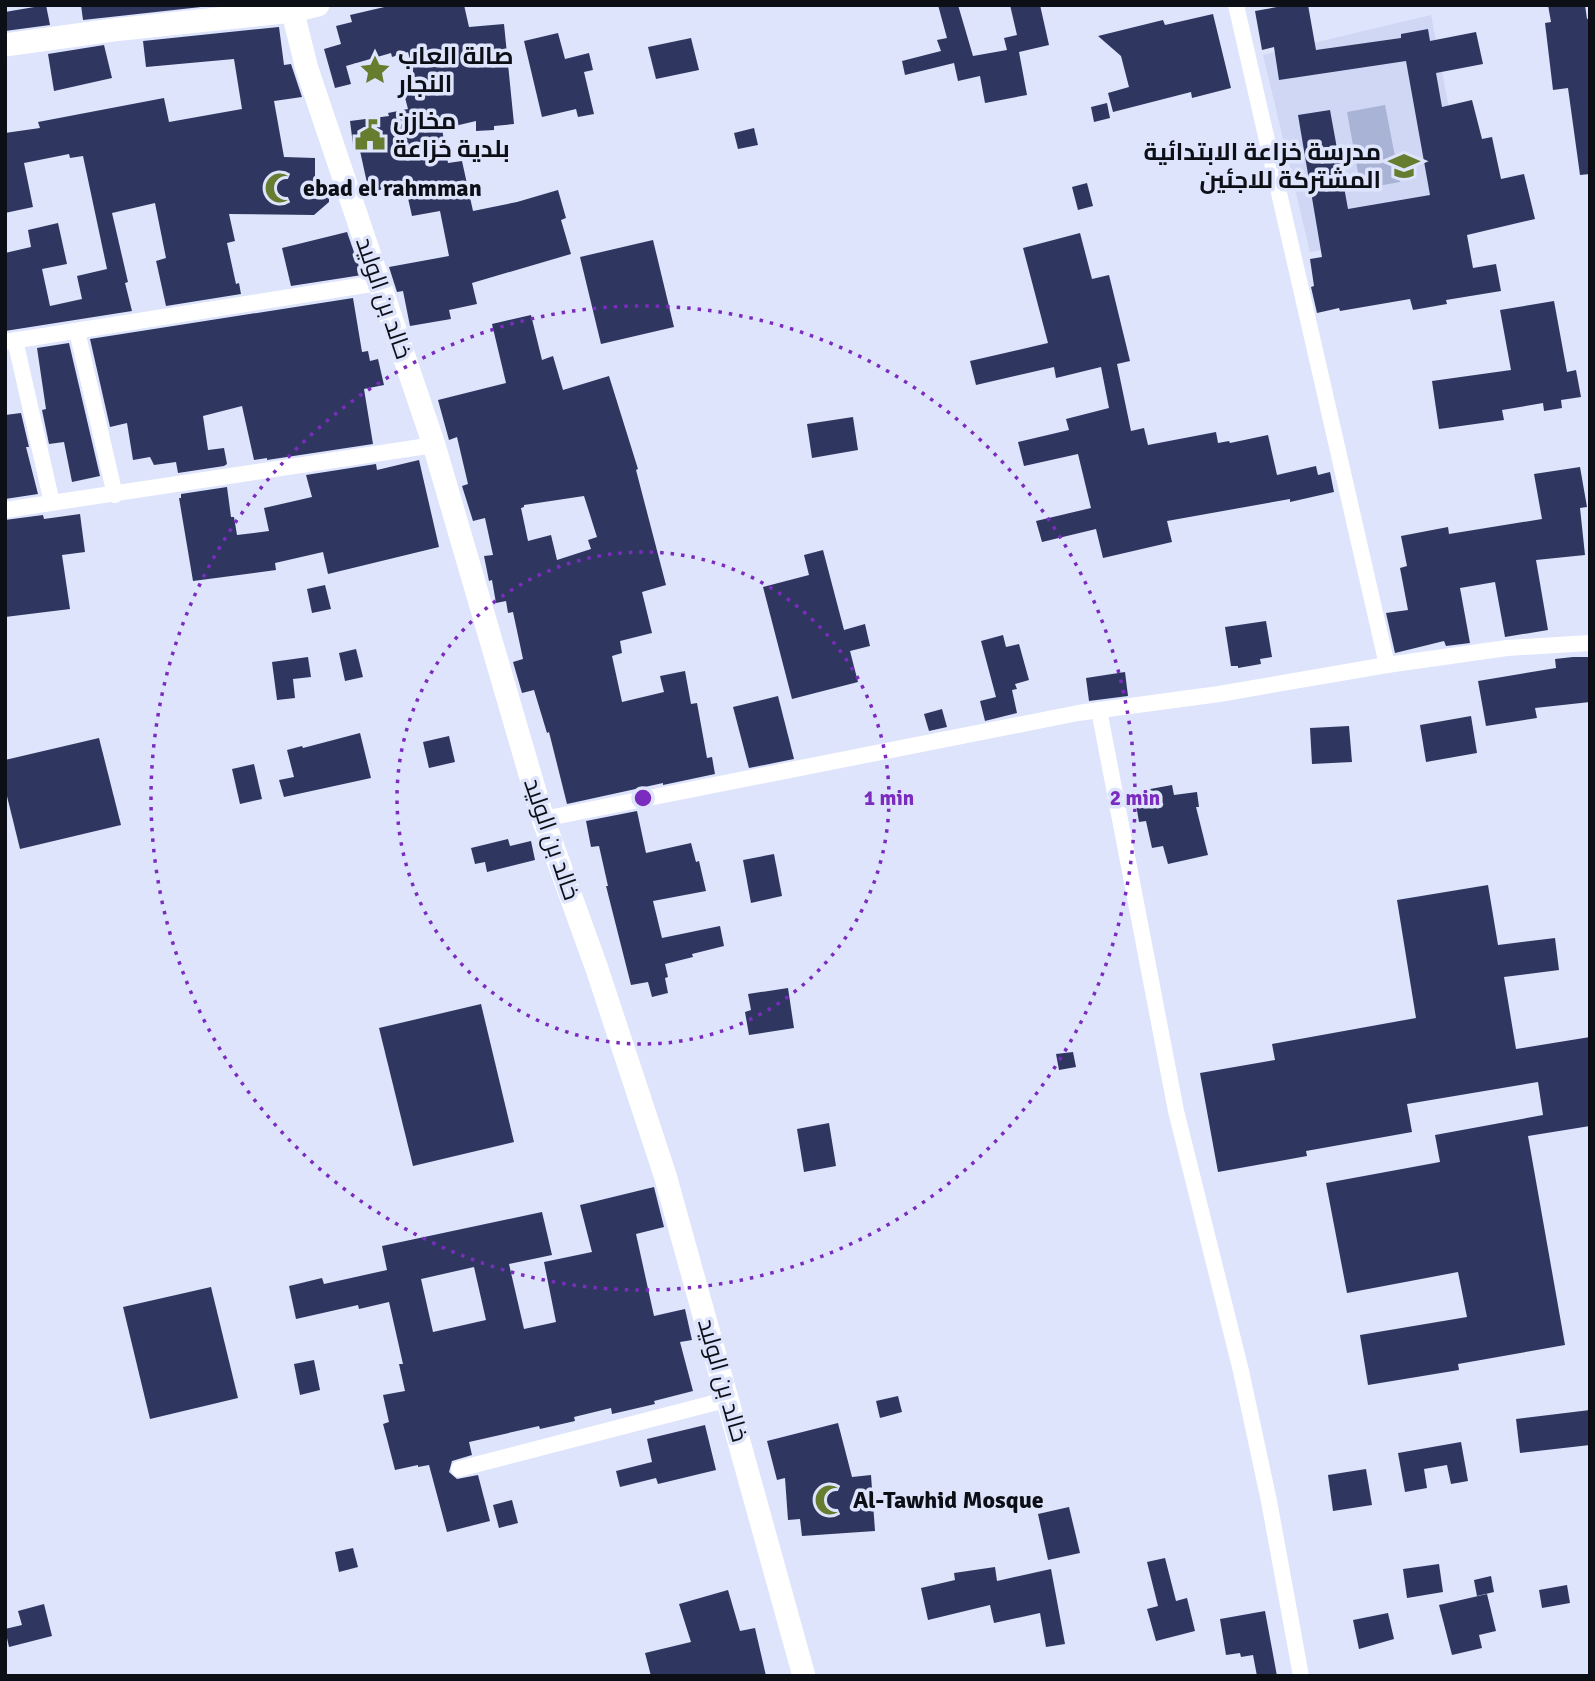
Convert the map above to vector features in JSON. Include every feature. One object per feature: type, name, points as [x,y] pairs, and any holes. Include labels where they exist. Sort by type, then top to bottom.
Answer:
[{"type":"main road","points":[[5,45],[318,5]]},
{"type":"main road","name":"خالد بن الوليد","points":[[292,8],[307,69],[434,445],[543,819],[597,969],[665,1175],[804,1676]]},
{"type":"street","points":[[1237,5],[1387,665]]},
{"type":"street","points":[[52,503],[10,341],[378,283]]},
{"type":"street","points":[[77,331],[115,495]]},
{"type":"street","points":[[5,510],[434,445]]},
{"type":"street","points":[[543,819],[860,754],[1099,710],[1219,694],[1387,665],[1507,648],[1590,643]]},
{"type":"street","points":[[1099,710],[1176,1111],[1241,1371],[1269,1501],[1301,1676]]},
{"type":"street","points":[[459,1469],[729,1399]]},
{"type":"shaded area","points":[[1431,15],[1472,226],[1310,252],[1263,55]]},
{"type":"shaded area","points":[[1385,105],[1400,182],[1361,189],[1347,112]]},
{"type":"building","points":[[46,5],[50,25],[5,31],[5,12]]},
{"type":"building","points":[[81,5],[201,5],[201,7],[83,20]]},
{"type":"building","points":[[393,5],[464,5],[469,27],[504,24],[514,124],[494,126],[494,130],[476,131],[476,121],[442,129],[448,163],[462,161],[473,211],[558,190],[566,218],[561,220],[571,254],[472,283],[477,304],[449,310],[451,319],[410,326],[403,291],[397,292],[389,267],[449,256],[440,211],[412,216],[405,185],[369,192],[360,151],[354,152],[350,121],[389,116],[388,113],[408,109],[403,90],[417,87],[408,52],[392,57],[391,53],[346,66],[351,84],[335,88],[324,49],[341,44],[336,26],[352,22],[350,15]]},
{"type":"building","points":[[938,5],[958,5],[973,56],[1007,50],[1004,38],[1017,35],[1010,5],[1040,5],[1049,45],[1019,52],[1027,95],[985,103],[980,76],[958,81],[954,63],[905,75],[902,61],[941,51],[937,40],[947,38]]},
{"type":"building","points":[[1288,5],[1308,5],[1316,50],[1401,38],[1401,34],[1428,29],[1430,41],[1476,32],[1483,64],[1436,73],[1442,107],[1472,100],[1482,139],[1492,137],[1501,179],[1524,174],[1535,219],[1467,235],[1473,268],[1496,264],[1501,291],[1446,300],[1447,304],[1413,310],[1410,299],[1317,313],[1311,287],[1314,286],[1310,259],[1322,257],[1298,115],[1330,110],[1348,209],[1430,195],[1406,61],[1279,80],[1274,47],[1262,50],[1255,11]]},
{"type":"building","points":[[1548,5],[1585,5],[1587,19],[1590,18],[1590,174],[1580,175],[1568,88],[1553,90],[1545,23],[1551,22]]},
{"type":"building","points":[[1213,14],[1231,88],[1192,98],[1191,92],[1113,112],[1108,93],[1129,87],[1121,56],[1098,36],[1163,20],[1165,25]]},
{"type":"building","points":[[279,27],[284,65],[291,64],[302,97],[274,101],[284,157],[315,158],[315,183],[329,190],[329,202],[314,215],[229,214],[235,241],[227,243],[236,284],[239,283],[241,294],[166,306],[156,261],[166,258],[155,203],[112,213],[132,311],[5,331],[5,253],[31,247],[28,230],[58,223],[67,264],[42,269],[50,306],[82,299],[77,276],[107,269],[83,156],[70,158],[69,154],[24,163],[33,207],[5,213],[5,133],[40,128],[38,122],[164,98],[169,122],[242,109],[234,59],[146,67],[143,41]]},
{"type":"building","points":[[558,33],[565,59],[589,53],[593,70],[584,72],[594,114],[578,117],[576,109],[542,117],[524,41]]},
{"type":"building","points":[[691,38],[699,70],[656,79],[648,47]]},
{"type":"building","points":[[104,45],[112,78],[54,91],[48,54]]},
{"type":"building","points":[[1107,103],[1110,118],[1094,122],[1091,107]]},
{"type":"building","points":[[754,128],[758,145],[738,149],[734,133]]},
{"type":"building","points":[[1087,183],[1093,206],[1078,210],[1072,187]]},
{"type":"building","points":[[347,232],[362,275],[291,286],[282,248]]},
{"type":"building","points":[[1080,233],[1092,279],[1109,275],[1130,361],[1117,364],[1131,431],[1144,428],[1148,445],[1216,432],[1218,443],[1268,435],[1277,475],[1316,466],[1318,475],[1330,472],[1334,492],[1290,502],[1290,499],[1167,521],[1172,542],[1103,558],[1096,529],[1042,542],[1036,521],[1091,508],[1078,454],[1024,466],[1018,442],[1069,430],[1066,419],[1109,408],[1101,367],[1056,378],[1054,367],[976,385],[970,361],[1048,343],[1023,248]]},
{"type":"building","points":[[653,240],[674,327],[601,344],[580,257]]},
{"type":"building","points":[[353,298],[362,352],[368,351],[370,361],[378,359],[384,385],[364,389],[373,444],[254,460],[242,406],[203,416],[208,450],[224,448],[227,464],[178,473],[176,462],[154,465],[150,457],[133,460],[127,423],[110,427],[90,339]]},
{"type":"building","points":[[1554,301],[1567,372],[1576,370],[1581,397],[1561,400],[1562,408],[1544,411],[1543,403],[1502,410],[1504,420],[1439,429],[1432,381],[1511,370],[1500,310]]},
{"type":"building","points":[[531,315],[542,360],[553,356],[563,390],[609,376],[638,469],[636,470],[666,585],[642,592],[652,633],[620,641],[622,653],[612,656],[622,702],[664,692],[660,676],[685,671],[691,704],[697,703],[707,758],[712,757],[715,774],[567,804],[549,732],[547,733],[534,690],[522,693],[513,662],[523,659],[513,612],[508,613],[506,601],[496,603],[484,556],[493,555],[485,518],[473,521],[462,486],[468,484],[457,437],[449,440],[438,400],[506,383],[492,324]],"holes":[[[584,496],[597,537],[588,540],[591,549],[557,560],[551,535],[528,541],[521,508],[524,505]]]},
{"type":"building","points":[[69,343],[100,476],[72,482],[64,442],[49,444],[42,410],[46,409],[37,348]]},
{"type":"building","points":[[21,413],[38,494],[5,499],[5,415]]},
{"type":"building","points":[[853,417],[858,450],[812,458],[807,424]]},
{"type":"building","points":[[419,460],[439,547],[328,574],[323,552],[275,563],[276,570],[193,581],[179,498],[181,494],[227,487],[231,517],[234,517],[237,535],[269,531],[264,508],[312,497],[306,475],[376,464],[377,470]]},
{"type":"building","points":[[1580,467],[1587,507],[1580,508],[1585,555],[1536,560],[1548,630],[1505,637],[1495,582],[1460,588],[1470,643],[1446,646],[1444,641],[1395,653],[1386,613],[1408,610],[1400,568],[1407,566],[1401,536],[1448,527],[1449,534],[1542,519],[1534,474]]},
{"type":"building","points":[[80,514],[85,552],[62,555],[70,609],[5,617],[5,520],[43,515],[44,519]]},
{"type":"building","points":[[823,550],[844,630],[865,624],[870,646],[850,651],[858,682],[792,699],[763,587],[809,575],[804,555]]},
{"type":"building","points":[[325,585],[331,609],[312,613],[307,589]]},
{"type":"building","points":[[1266,621],[1272,657],[1260,659],[1261,664],[1238,668],[1231,666],[1225,627]]},
{"type":"building","points":[[1003,635],[1006,647],[1019,644],[1029,680],[1015,684],[1017,689],[1012,690],[1017,713],[985,721],[980,701],[996,697],[981,641]]},
{"type":"building","points":[[356,649],[363,677],[345,681],[339,653]]},
{"type":"building","points":[[308,657],[311,677],[293,679],[295,698],[277,700],[272,662]]},
{"type":"building","points":[[1590,657],[1590,702],[1535,708],[1537,718],[1486,726],[1478,681],[1556,668],[1555,659]]},
{"type":"building","points":[[1125,672],[1128,696],[1089,701],[1086,678]]},
{"type":"building","points":[[778,696],[794,759],[749,768],[733,707]]},
{"type":"building","points":[[942,709],[947,727],[929,731],[924,714]]},
{"type":"building","points":[[1471,716],[1477,753],[1426,762],[1420,725]]},
{"type":"building","points":[[1349,726],[1352,762],[1312,764],[1310,728]]},
{"type":"building","points":[[360,733],[371,778],[284,797],[279,780],[294,777],[287,750]]},
{"type":"building","points":[[449,736],[455,762],[429,768],[423,742]]},
{"type":"building","points":[[99,738],[121,825],[20,849],[5,788],[5,760]]},
{"type":"building","points":[[254,764],[262,799],[240,804],[232,769]]},
{"type":"building","points":[[1172,785],[1174,795],[1197,792],[1199,807],[1196,807],[1208,855],[1168,864],[1163,846],[1152,848],[1146,821],[1139,822],[1134,792]]},
{"type":"building","points":[[637,811],[646,853],[691,843],[696,862],[699,861],[706,891],[653,901],[662,938],[720,926],[724,946],[665,964],[668,993],[652,997],[648,982],[631,985],[606,886],[599,846],[591,847],[586,821]]},
{"type":"building","points":[[508,839],[510,846],[531,841],[535,860],[487,872],[485,862],[475,864],[471,848]]},
{"type":"building","points":[[774,854],[782,896],[751,903],[743,860]]},
{"type":"building","points":[[1488,885],[1498,945],[1555,938],[1559,970],[1504,977],[1516,1049],[1590,1037],[1590,1126],[1528,1136],[1565,1345],[1458,1364],[1459,1370],[1368,1385],[1360,1335],[1467,1317],[1458,1272],[1347,1293],[1326,1183],[1440,1162],[1435,1135],[1543,1115],[1538,1082],[1407,1104],[1412,1132],[1306,1151],[1307,1156],[1218,1172],[1200,1073],[1275,1060],[1272,1044],[1416,1018],[1397,900]]},
{"type":"building","points":[[788,988],[794,1028],[749,1035],[745,1012],[751,1010],[748,994]]},
{"type":"building","points":[[481,1004],[514,1142],[413,1166],[379,1028]]},
{"type":"building","points":[[1073,1052],[1076,1067],[1059,1070],[1056,1054]]},
{"type":"building","points":[[829,1123],[836,1166],[804,1172],[797,1129]]},
{"type":"building","points":[[654,1187],[664,1227],[636,1234],[654,1316],[685,1309],[692,1340],[680,1342],[693,1391],[654,1401],[655,1404],[612,1414],[611,1408],[574,1417],[575,1421],[469,1442],[472,1455],[452,1461],[449,1472],[457,1479],[478,1475],[490,1521],[447,1532],[429,1465],[395,1470],[383,1424],[389,1422],[383,1395],[405,1391],[399,1364],[403,1364],[389,1302],[359,1309],[358,1305],[296,1319],[289,1286],[322,1278],[324,1284],[387,1270],[382,1246],[542,1212],[552,1255],[509,1264],[524,1329],[556,1322],[544,1262],[592,1252],[580,1205]],"holes":[[[474,1267],[486,1320],[433,1332],[421,1279]]]},
{"type":"building","points":[[211,1287],[238,1398],[150,1419],[123,1307]]},
{"type":"building","points":[[314,1360],[320,1390],[300,1395],[294,1364]]},
{"type":"building","points":[[898,1396],[902,1412],[880,1418],[876,1401]]},
{"type":"building","points":[[1590,1410],[1590,1445],[1520,1453],[1516,1419]]},
{"type":"building","points":[[838,1423],[852,1477],[871,1475],[875,1531],[802,1536],[800,1519],[788,1520],[785,1478],[777,1480],[767,1441]]},
{"type":"building","points":[[705,1425],[716,1470],[658,1484],[656,1478],[620,1487],[616,1471],[652,1462],[647,1439]]},
{"type":"building","points":[[1461,1442],[1468,1481],[1451,1484],[1447,1465],[1424,1469],[1427,1488],[1405,1492],[1398,1453]]},
{"type":"building","points":[[1366,1469],[1372,1505],[1333,1511],[1328,1475]]},
{"type":"building","points":[[512,1500],[518,1523],[499,1528],[493,1505]]},
{"type":"building","points":[[1069,1507],[1080,1553],[1048,1560],[1038,1514]]},
{"type":"building","points":[[353,1548],[358,1567],[339,1572],[335,1552]]},
{"type":"building","points":[[1165,1558],[1176,1601],[1187,1598],[1195,1631],[1156,1641],[1147,1609],[1158,1606],[1147,1562]]},
{"type":"building","points":[[1439,1564],[1443,1592],[1407,1598],[1403,1569]]},
{"type":"building","points":[[995,1567],[997,1581],[1051,1569],[1065,1644],[1046,1647],[1040,1613],[994,1623],[990,1605],[928,1620],[921,1588],[955,1580],[954,1573]]},
{"type":"building","points":[[1491,1576],[1494,1592],[1477,1596],[1474,1580]]},
{"type":"building","points":[[1567,1585],[1570,1603],[1542,1608],[1539,1590]]},
{"type":"building","points":[[728,1590],[740,1631],[755,1628],[766,1676],[651,1676],[645,1653],[691,1642],[679,1604]]},
{"type":"building","points":[[1487,1594],[1496,1631],[1479,1635],[1482,1648],[1452,1655],[1439,1605]]},
{"type":"building","points":[[44,1604],[52,1636],[9,1647],[5,1629],[22,1625],[18,1611]]},
{"type":"building","points":[[1265,1611],[1277,1676],[1257,1676],[1253,1655],[1226,1655],[1220,1619]]},
{"type":"building","points":[[1388,1613],[1394,1639],[1359,1649],[1353,1620]]},
{"type":"place","name":"صالة العاب النجار","points":[[375,70]]},
{"type":"place","name":"مخازن بلدية خزاعة","points":[[370,135]]},
{"type":"place","name":"مدرسة خزاعة الابتدائية المشتركة للاجئين","points":[[1404,166]]},
{"type":"place","name":"ebad el rahmman","points":[[280,188]]},
{"type":"place","name":"Al-Tawhid Mosque","points":[[830,1500]]}]
